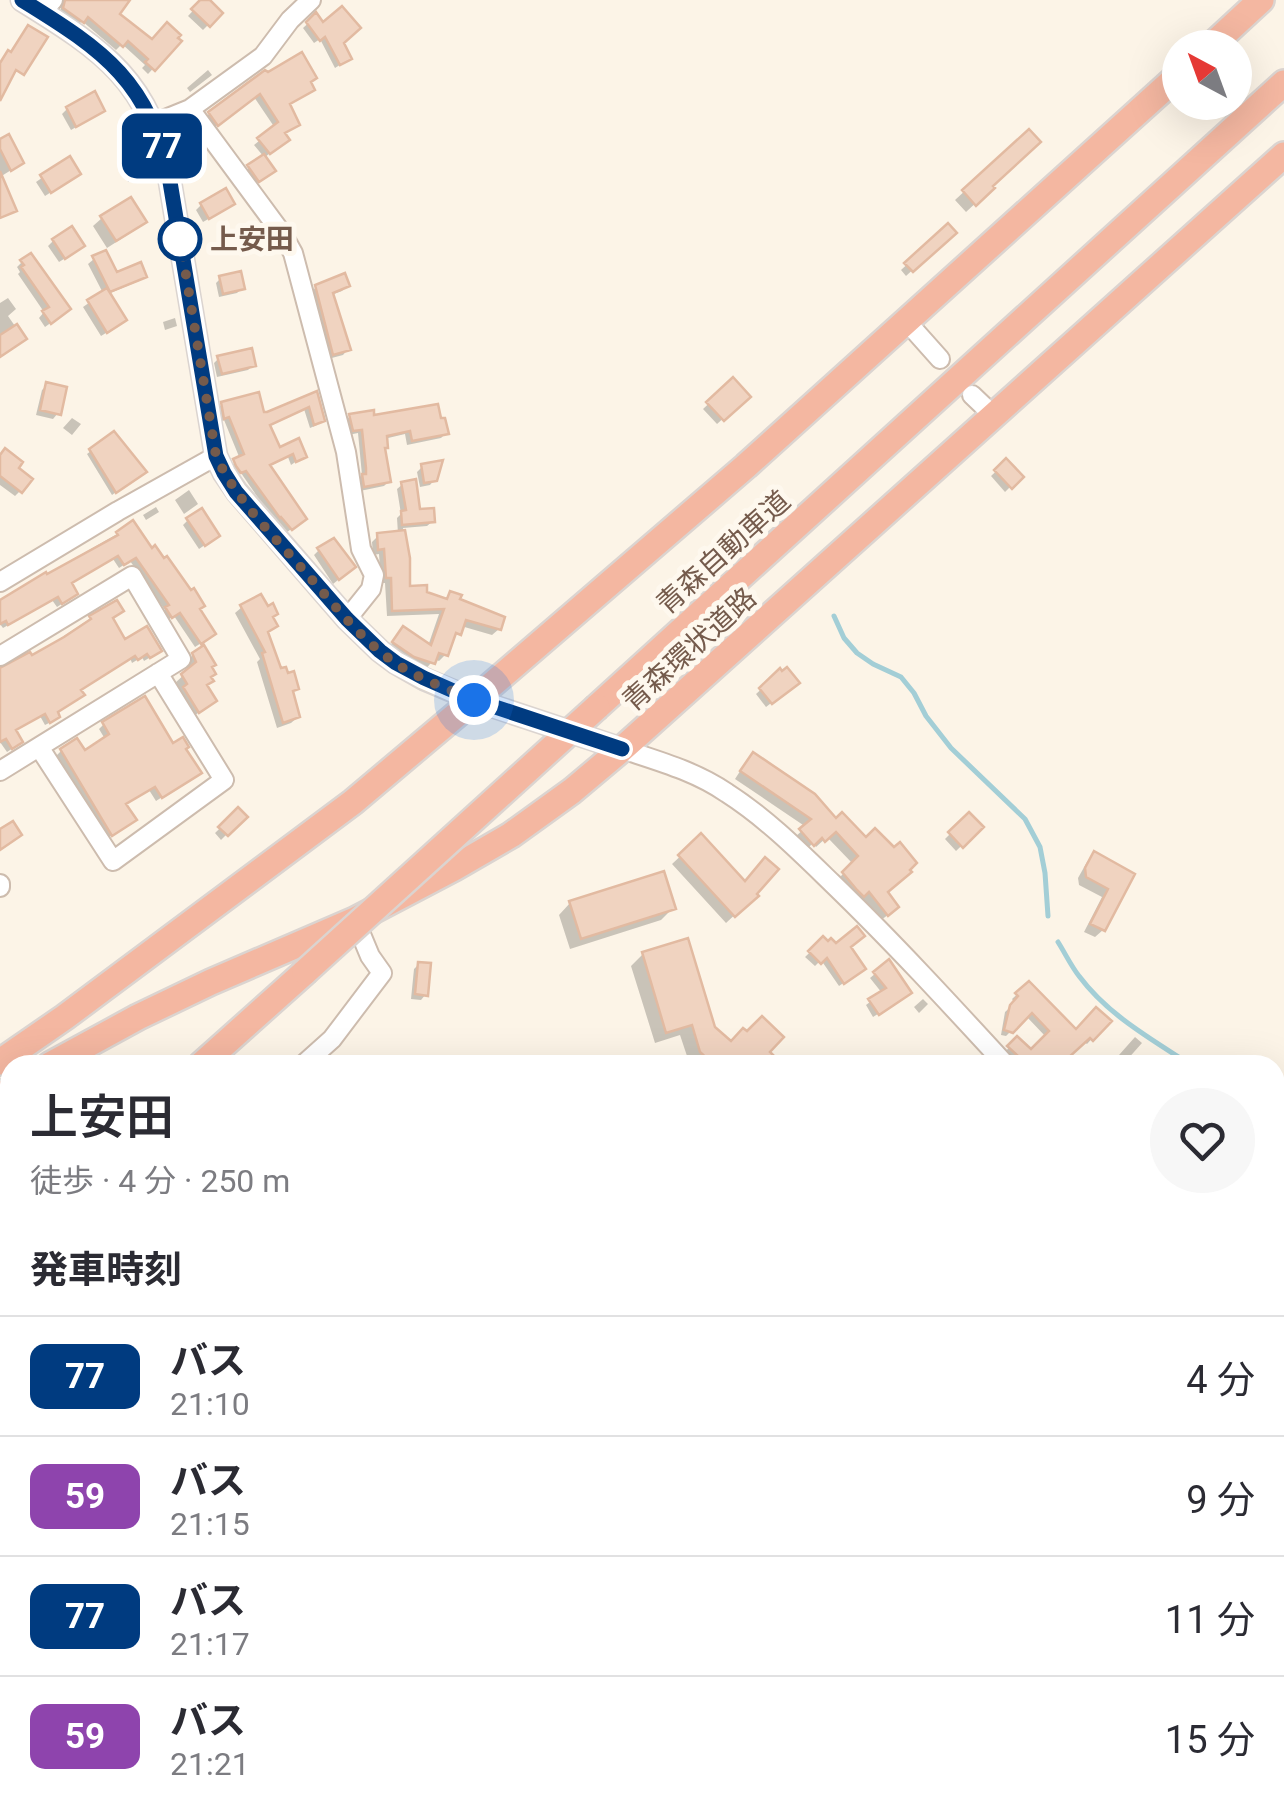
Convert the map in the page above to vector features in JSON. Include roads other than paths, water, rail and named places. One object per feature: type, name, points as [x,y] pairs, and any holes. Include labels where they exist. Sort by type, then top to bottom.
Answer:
[{"type":"highway","points":[[1228,30],[1261,0]]},
{"type":"highway","name":"青森自動車道","points":[[212,1055],[1284,83]]},
{"type":"highway","points":[[10,1055],[352,802],[474,700],[746,466],[1162,90]]},
{"type":"highway","name":"青森環状道路","points":[[68,1055],[211,982],[355,920],[511,835],[572,790],[1284,155]]},
{"type":"main road","points":[[22,0],[48,6],[108,58],[136,91],[153,124],[170,182],[216,456],[236,492],[347,619],[396,663],[474,700],[622,749]]},
{"type":"street","points":[[153,124],[190,109],[263,56],[311,0]]},
{"type":"street","points":[[190,109],[293,253],[346,452],[361,549],[374,575],[370,589],[347,619]]},
{"type":"street","points":[[907,322],[940,359]]},
{"type":"street","points":[[972,395],[994,416]]},
{"type":"street","points":[[0,582],[216,456]]},
{"type":"street","points":[[0,656],[132,576],[181,658],[0,771]]},
{"type":"street","points":[[39,746],[113,861],[224,780],[158,673]]},
{"type":"street","points":[[622,749],[705,780],[762,818],[886,935],[997,1055]]},
{"type":"street","points":[[313,1055],[332,1038],[382,974],[355,920]]},
{"type":"waterway","points":[[834,616],[844,638],[857,653],[901,677],[951,748],[1025,819],[1040,847],[1048,916]]},
{"type":"waterway","points":[[1058,942],[1076,972],[1103,1003],[1176,1055]]},
{"type":"place","name":"上安田","points":[[180,239]]}]
